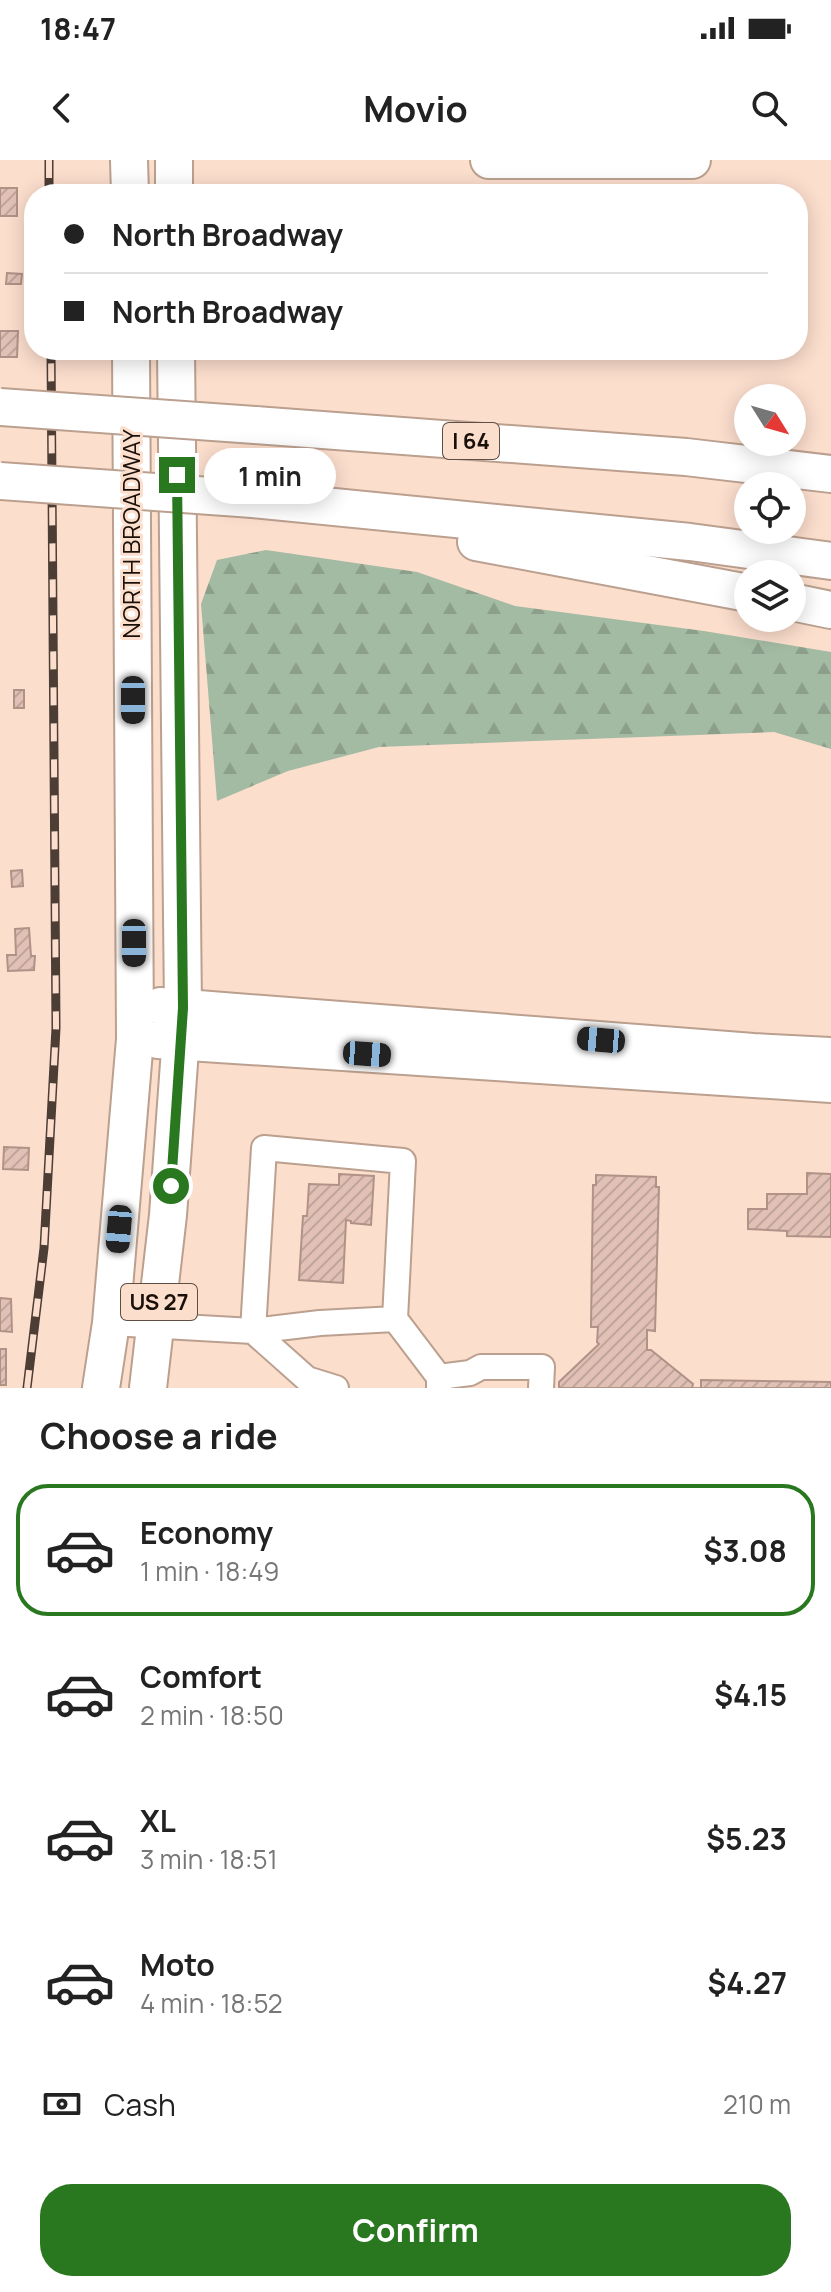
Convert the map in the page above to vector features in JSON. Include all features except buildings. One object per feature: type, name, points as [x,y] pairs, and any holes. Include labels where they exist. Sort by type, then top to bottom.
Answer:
[{"type":"highway","points":[[129,160],[130,184]]},
{"type":"highway","points":[[174,160],[174,184]]},
{"type":"highway","points":[[489,160],[692,160]]},
{"type":"highway","name":"NORTH BROADWAY","points":[[101,1388],[111,1323],[135,1039],[131,360]]},
{"type":"highway","name":"NORTH BROADWAY","points":[[148,1388],[168,1215],[182,1025],[176,360]]},
{"type":"highway","name":"I 64","points":[[0,407],[686,457],[831,474]]},
{"type":"highway","points":[[0,481],[339,507],[690,542],[831,561]]},
{"type":"highway","points":[[339,507],[465,540],[734,590]]},
{"type":"highway","points":[[806,605],[831,610]]},
{"type":"highway","points":[[134,1004],[182,1025],[831,1084]]},
{"type":"highway","points":[[135,1039],[182,1025],[831,1056]]},
{"type":"lane","points":[[253,1331],[264,1148],[403,1161],[395,1319],[439,1382],[481,1367],[542,1367],[541,1388]]},
{"type":"lane","points":[[111,1323],[253,1331],[395,1319]]},
{"type":"lane","points":[[253,1331],[307,1379],[336,1388]]},
{"type":"green space","points":[[266,550],[417,572],[515,606],[704,631],[831,652],[831,749],[774,732],[379,747],[288,771],[217,801],[201,604],[217,560]]},
{"type":"railway","points":[[49,160],[49,184]]},
{"type":"railway","points":[[27,1388],[44,1248],[56,1028],[51,360]]},
{"type":"route","points":[[171,1186],[183,1008],[177,475]]}]
